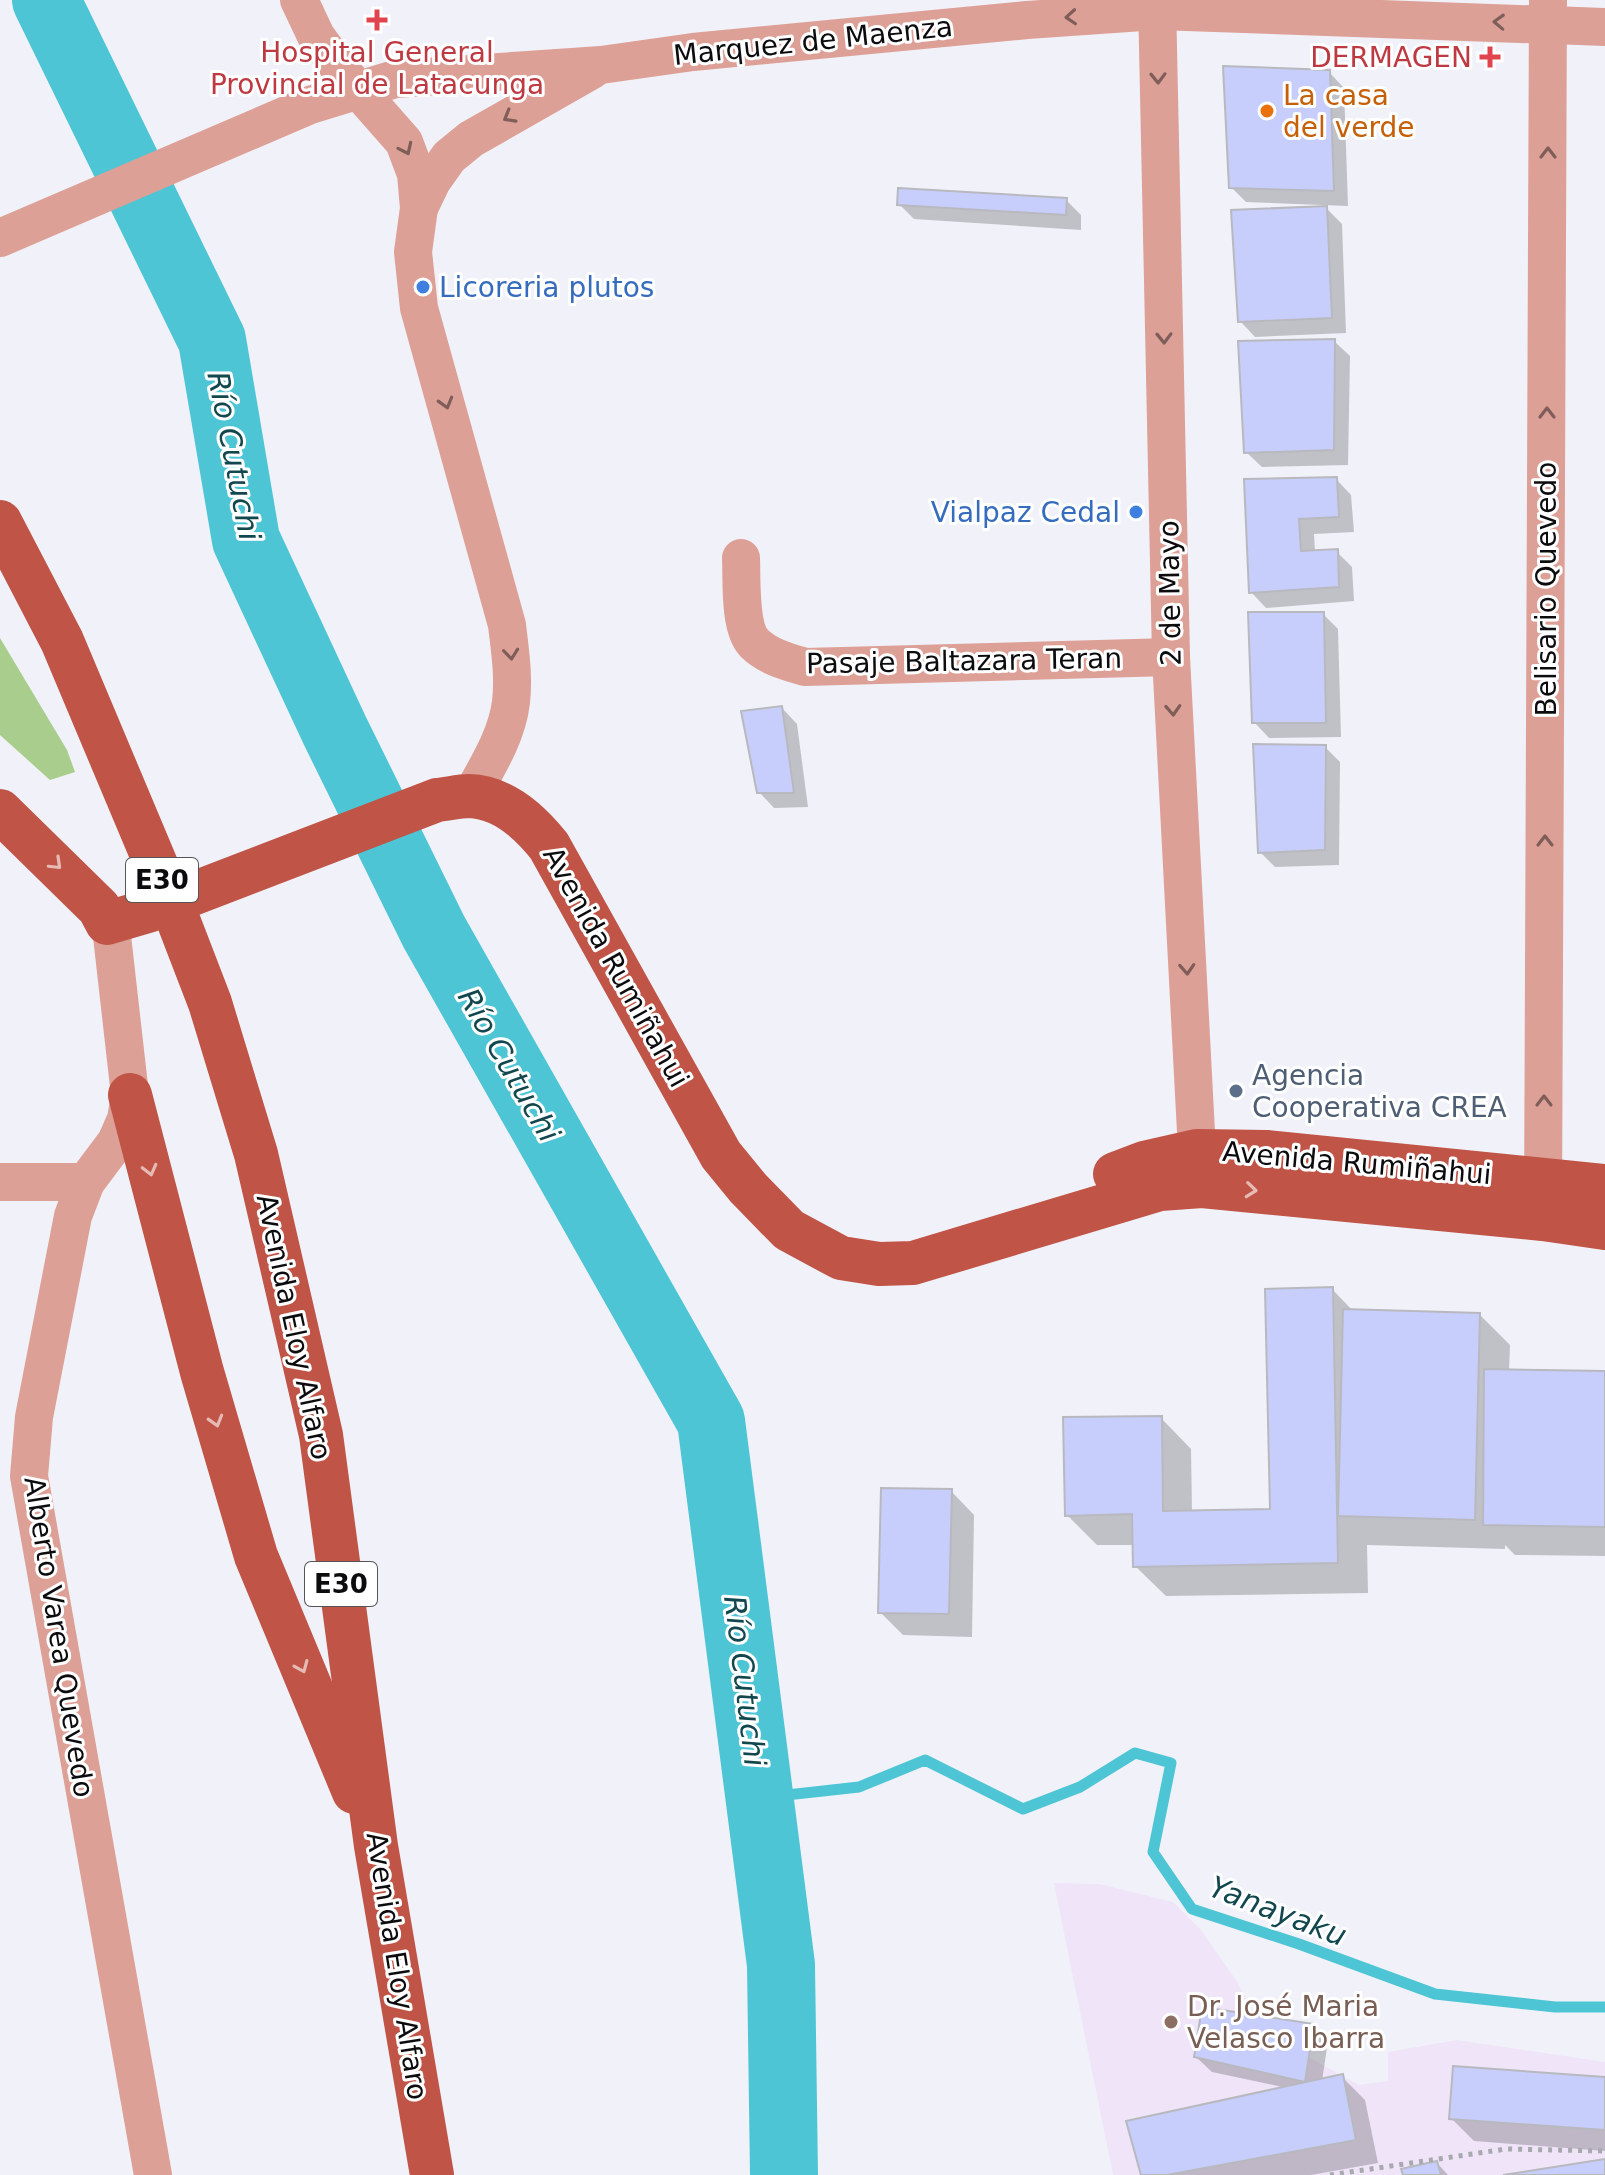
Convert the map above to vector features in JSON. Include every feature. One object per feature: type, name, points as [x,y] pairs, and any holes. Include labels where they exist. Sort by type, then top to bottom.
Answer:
[{"type":"main road","name":"Avenida Eloy Alfaro","points":[[0,522],[62,641],[165,886],[210,1003],[256,1154],[321,1435],[376,1846],[432,2175]]},
{"type":"main road","name":"Avenida Rumiñahui","points":[[107,923],[148,911],[437,800],[471,796],[495,802],[519,814],[549,846],[721,1155],[789,1230],[841,1258],[879,1264],[913,1263],[1160,1189],[1200,1168],[1543,1199],[1605,1186]]},
{"type":"main road","points":[[0,811],[99,908],[107,923]]},
{"type":"main road","points":[[130,1095],[202,1372],[256,1556],[376,1846]]},
{"type":"main road","name":"Avenida Rumiñahui","points":[[1543,1199],[1605,1228]]},
{"type":"street","points":[[299,0],[316,36],[339,68],[404,142],[416,174],[419,208],[413,252],[419,308],[507,625],[513,671],[511,705],[499,743],[471,796]]},
{"type":"street","name":"Marquez de Maenza","points":[[0,238],[310,105],[395,79],[601,65],[693,52],[1157,6],[1548,12],[1605,27]]},
{"type":"street","name":"2 de Mayo","points":[[1157,6],[1171,657],[1200,1168]]},
{"type":"street","name":"Belisario Quevedo","points":[[1543,1199],[1548,12]]},
{"type":"street","points":[[419,208],[432,181],[449,157],[471,139],[601,65]]},
{"type":"street","name":"Pasaje Baltazara Teran","points":[[741,558],[743,612],[753,642],[774,657],[805,667],[1171,657]]},
{"type":"street","name":"Alberto Varea Quevedo","points":[[107,923],[112,936],[130,1095],[126,1119],[116,1142],[86,1182],[73,1216],[43,1361],[29,1476],[153,2175]]},
{"type":"street","points":[[0,1182],[86,1182]]},
{"type":"path","points":[[1330,2175],[1506,2149],[1605,2151]]},
{"type":"shaded area","name":"Dr. José Maria Velasco Ibarra","points":[[1054,1883],[1099,1884],[1173,1902],[1201,1930],[1238,1983],[1263,2032],[1359,2085],[1388,2081],[1388,2052],[1457,2040],[1605,2062],[1605,2175],[1113,2175]]},
{"type":"green space","points":[[0,638],[67,750],[75,772],[50,780],[0,735]]},
{"type":"building","points":[[1223,66],[1330,70],[1334,191],[1229,188]]},
{"type":"building","points":[[898,188],[1067,198],[1066,215],[897,205]]},
{"type":"building","points":[[1327,206],[1332,318],[1238,322],[1231,210]]},
{"type":"building","points":[[1335,339],[1334,450],[1244,453],[1238,341]]},
{"type":"building","points":[[1337,477],[1339,517],[1299,519],[1301,551],[1338,549],[1339,587],[1249,593],[1244,479]]},
{"type":"building","points":[[1248,612],[1324,612],[1326,723],[1252,723]]},
{"type":"building","points":[[782,706],[794,793],[757,793],[741,711]]},
{"type":"building","points":[[1253,744],[1326,745],[1325,850],[1258,853]]},
{"type":"building","points":[[1333,1287],[1338,1563],[1133,1567],[1132,1514],[1065,1516],[1063,1417],[1162,1416],[1163,1511],[1270,1509],[1265,1289]]},
{"type":"building","points":[[1343,1309],[1480,1313],[1475,1520],[1338,1516]]},
{"type":"building","points":[[1484,1369],[1605,1371],[1605,1527],[1483,1525]]},
{"type":"building","points":[[881,1488],[952,1489],[949,1614],[878,1613]]},
{"type":"building","points":[[1202,2007],[1314,2024],[1305,2082],[1194,2057]]},
{"type":"building","points":[[1453,2066],[1605,2077],[1605,2130],[1449,2119]]},
{"type":"building","points":[[1343,2074],[1356,2140],[1167,2175],[1141,2175],[1126,2121]]},
{"type":"building","points":[[1605,2159],[1605,2175],[1503,2175]]},
{"type":"building","points":[[1437,2161],[1441,2175],[1403,2175],[1401,2169]]},
{"type":"waterway","name":"Río Cutuchi","points":[[46,0],[212,340],[246,540],[335,731],[434,932],[711,1421],[781,1965],[784,2175]]},
{"type":"waterway","name":"Yanayaku","points":[[760,1798],[859,1787],[925,1760],[1023,1809],[1080,1787],[1135,1753],[1171,1763],[1153,1852],[1192,1909],[1435,1994],[1555,2007],[1605,2007]]},
{"type":"place","name":"Hospital General Provincial de Latacunga","points":[[377,20]]},
{"type":"place","name":"DERMAGEN","points":[[1490,57]]},
{"type":"place","name":"La casa del verde","points":[[1267,111]]},
{"type":"place","name":"Licoreria plutos","points":[[423,287]]},
{"type":"place","name":"Vialpaz Cedal","points":[[1136,512]]},
{"type":"place","name":"Agencia Cooperativa CREA","points":[[1236,1091]]},
{"type":"place","name":"Dr. José Maria Velasco Ibarra","points":[[1171,2022]]}]
